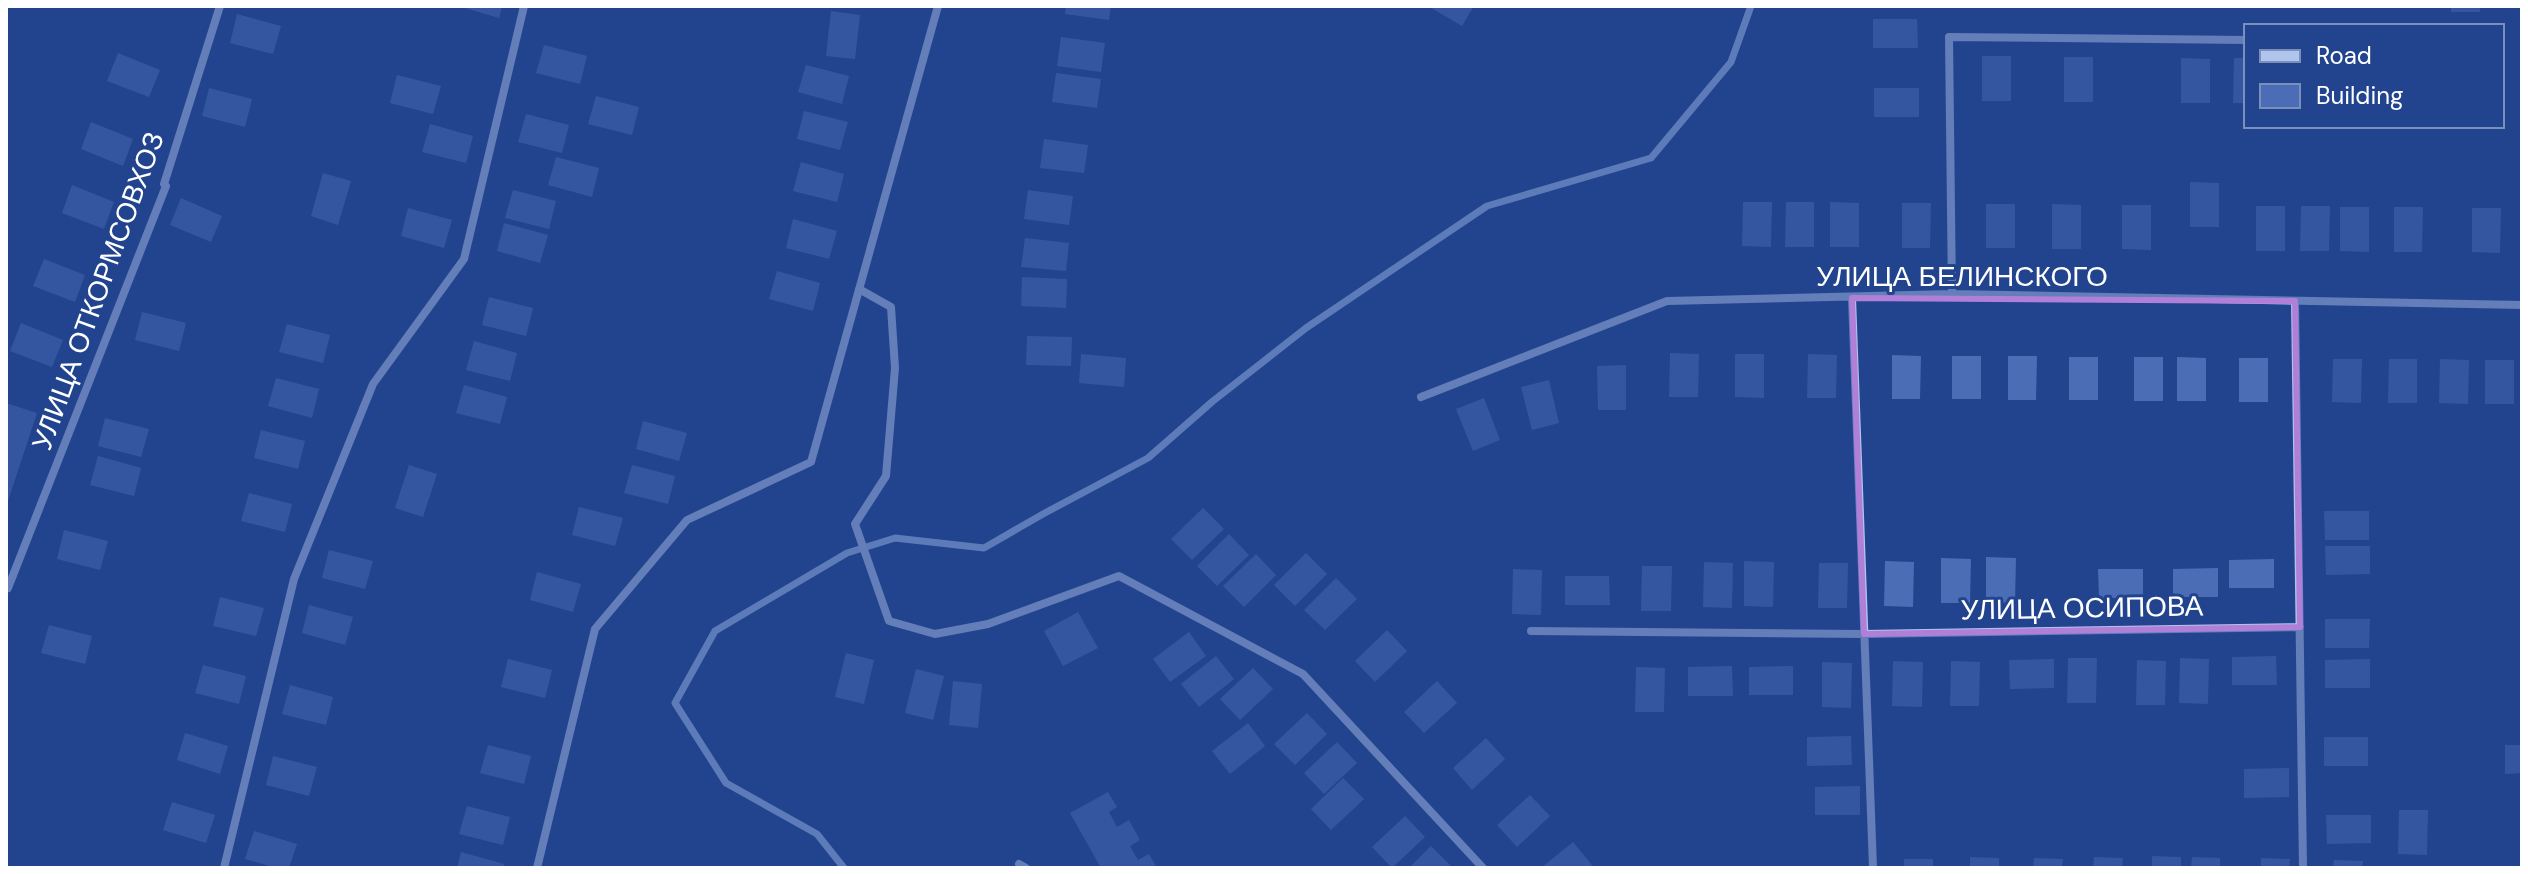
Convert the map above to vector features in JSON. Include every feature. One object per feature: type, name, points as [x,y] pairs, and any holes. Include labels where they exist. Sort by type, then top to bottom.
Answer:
[{"type":"street","name":"УЛИЦА ОТКОРМСОВХОЗ","points":[[8,588],[166,186],[164,184],[220,6]]},
{"type":"street","points":[[224,868],[294,579],[373,384],[464,259],[524,6]]},
{"type":"street","points":[[537,868],[595,629],[687,520],[811,462],[938,6]]},
{"type":"street","points":[[1952,294],[1949,37],[2244,40]]},
{"type":"street","points":[[859,289],[891,307],[895,368],[886,476],[855,524],[889,621],[935,634],[988,624],[1119,576],[1303,674],[1483,868]]},
{"type":"street","name":"УЛИЦА БЕЛИНСКОГО","points":[[1421,397],[1667,301],[1952,294],[2522,305]]},
{"type":"street","points":[[1852,298],[1873,868]]},
{"type":"street","points":[[2295,301],[2303,868]]},
{"type":"street","name":"УЛИЦА ОСИПОВА","points":[[1531,631],[1864,634],[2300,627]]},
{"type":"highlighted area","points":[[1852,298],[2295,301],[2300,627],[1864,634]]},
{"type":"building","points":[[458,6],[502,6],[499,18]]},
{"type":"building","points":[[1066,6],[1111,6],[1109,20],[1065,14]]},
{"type":"building","points":[[1428,6],[1474,6],[1462,26]]},
{"type":"building","points":[[2451,6],[2480,6],[2480,12],[2451,12]]},
{"type":"building","points":[[831,11],[860,15],[855,59],[826,56]]},
{"type":"building","points":[[237,14],[281,26],[273,54],[230,43]]},
{"type":"building","points":[[1873,19],[1917,19],[1918,48],[1873,48]]},
{"type":"building","points":[[1061,37],[1105,43],[1101,72],[1057,66]]},
{"type":"building","points":[[544,45],[587,56],[580,84],[536,73]]},
{"type":"building","points":[[118,53],[160,70],[149,97],[107,81]]},
{"type":"building","points":[[1982,56],[2011,56],[2011,101],[1982,101]]},
{"type":"building","points":[[2064,57],[2093,57],[2093,102],[2064,102]]},
{"type":"building","points":[[2181,58],[2210,59],[2210,103],[2181,103]]},
{"type":"building","points":[[2234,58],[2244,58],[2244,103],[2233,103]]},
{"type":"building","points":[[806,65],[849,76],[842,104],[798,92]]},
{"type":"building","points":[[1056,73],[1101,79],[1097,108],[1052,102]]},
{"type":"building","points":[[397,75],[441,86],[433,114],[390,103]]},
{"type":"building","points":[[209,88],[252,99],[245,127],[202,116]]},
{"type":"building","points":[[1874,88],[1919,88],[1919,117],[1874,117]]},
{"type":"building","points":[[596,96],[639,107],[632,135],[588,124]]},
{"type":"building","points":[[804,111],[848,122],[840,150],[797,139]]},
{"type":"building","points":[[526,114],[569,125],[562,153],[518,142]]},
{"type":"building","points":[[91,122],[133,139],[123,166],[81,149]]},
{"type":"building","points":[[430,124],[473,136],[466,163],[422,152]]},
{"type":"building","points":[[1044,139],[1088,145],[1084,173],[1040,168]]},
{"type":"building","points":[[556,157],[599,168],[592,197],[548,185]]},
{"type":"building","points":[[801,162],[844,174],[837,202],[793,191]]},
{"type":"building","points":[[323,173],[351,181],[338,225],[311,216]]},
{"type":"building","points":[[2190,182],[2219,183],[2219,227],[2190,227]]},
{"type":"building","points":[[72,185],[114,202],[104,229],[62,213]]},
{"type":"building","points":[[513,190],[556,201],[549,229],[505,218]]},
{"type":"building","points":[[1028,190],[1073,196],[1069,225],[1024,219]]},
{"type":"building","points":[[181,198],[222,216],[211,242],[170,225]]},
{"type":"building","points":[[1743,202],[1772,202],[1771,247],[1742,246]]},
{"type":"building","points":[[1786,202],[1814,202],[1814,247],[1785,247]]},
{"type":"building","points":[[1830,202],[1859,203],[1859,247],[1830,247]]},
{"type":"building","points":[[1902,203],[1931,203],[1930,248],[1902,248]]},
{"type":"building","points":[[1986,204],[2015,204],[2015,248],[1986,248]]},
{"type":"building","points":[[2052,204],[2081,205],[2081,249],[2052,249]]},
{"type":"building","points":[[2122,205],[2151,205],[2151,250],[2122,249]]},
{"type":"building","points":[[2256,206],[2285,206],[2285,251],[2256,251]]},
{"type":"building","points":[[2301,206],[2330,206],[2329,251],[2300,251]]},
{"type":"building","points":[[2340,207],[2369,207],[2369,252],[2340,251]]},
{"type":"building","points":[[2394,207],[2423,207],[2422,252],[2394,252]]},
{"type":"building","points":[[408,208],[452,220],[444,248],[401,236]]},
{"type":"building","points":[[2472,208],[2501,208],[2500,253],[2472,252]]},
{"type":"building","points":[[793,219],[837,231],[829,259],[786,248]]},
{"type":"building","points":[[504,223],[548,235],[540,263],[497,251]]},
{"type":"building","points":[[1025,238],[1069,243],[1066,271],[1021,267]]},
{"type":"building","points":[[44,259],[85,275],[75,302],[33,286]]},
{"type":"building","points":[[777,271],[820,283],[813,311],[769,299]]},
{"type":"building","points":[[1022,277],[1067,279],[1066,308],[1021,306]]},
{"type":"building","points":[[489,297],[533,308],[526,336],[482,325]]},
{"type":"building","points":[[142,312],[186,323],[179,351],[135,340]]},
{"type":"building","points":[[21,323],[63,340],[52,367],[10,351]]},
{"type":"building","points":[[287,324],[330,335],[323,363],[279,352]]},
{"type":"building","points":[[1027,336],[1072,337],[1071,366],[1026,365]]},
{"type":"building","points":[[474,341],[517,353],[510,381],[466,370]]},
{"type":"building","points":[[1670,353],[1699,354],[1698,397],[1669,397]]},
{"type":"building","points":[[1081,354],[1126,358],[1124,387],[1079,383]]},
{"type":"building","points":[[1735,354],[1764,354],[1764,398],[1735,397]]},
{"type":"building","points":[[1808,354],[1837,355],[1836,398],[1807,398]]},
{"type":"building","points":[[1892,355],[1921,356],[1920,399],[1892,399]]},
{"type":"building","points":[[1952,356],[1981,356],[1981,399],[1952,399]]},
{"type":"building","points":[[2008,356],[2037,356],[2036,400],[2008,400]]},
{"type":"building","points":[[2069,357],[2098,357],[2098,400],[2069,400]]},
{"type":"building","points":[[2134,357],[2163,357],[2163,401],[2134,401]]},
{"type":"building","points":[[2177,357],[2206,358],[2206,401],[2177,401]]},
{"type":"building","points":[[2239,358],[2268,358],[2268,402],[2239,402]]},
{"type":"building","points":[[2333,359],[2362,359],[2361,403],[2332,402]]},
{"type":"building","points":[[2389,359],[2417,359],[2417,403],[2388,403]]},
{"type":"building","points":[[2440,359],[2469,360],[2468,404],[2439,403]]},
{"type":"building","points":[[2485,360],[2514,360],[2514,404],[2485,404]]},
{"type":"building","points":[[1626,365],[1626,410],[1598,410],[1597,366]]},
{"type":"building","points":[[276,378],[319,389],[312,418],[268,406]]},
{"type":"building","points":[[1549,380],[1559,423],[1532,430],[1521,387]]},
{"type":"building","points":[[464,385],[507,397],[500,424],[456,413]]},
{"type":"building","points":[[1484,398],[1500,440],[1473,451],[1456,409]]},
{"type":"building","points":[[6,403],[37,413],[7,504],[6,504]]},
{"type":"building","points":[[105,418],[149,429],[141,457],[98,446]]},
{"type":"building","points":[[643,421],[687,433],[679,461],[636,449]]},
{"type":"building","points":[[261,430],[305,441],[298,469],[254,458]]},
{"type":"building","points":[[98,456],[141,468],[134,496],[90,485]]},
{"type":"building","points":[[409,465],[437,474],[423,517],[395,508]]},
{"type":"building","points":[[632,465],[675,476],[668,504],[624,493]]},
{"type":"building","points":[[249,493],[292,504],[285,532],[241,521]]},
{"type":"building","points":[[579,507],[623,518],[615,546],[572,535]]},
{"type":"building","points":[[1203,508],[1224,529],[1192,560],[1171,539]]},
{"type":"building","points":[[2324,511],[2369,511],[2369,540],[2325,540]]},
{"type":"building","points":[[64,530],[108,541],[100,570],[57,559]]},
{"type":"building","points":[[1229,534],[1249,555],[1217,586],[1197,566]]},
{"type":"building","points":[[2325,546],[2370,546],[2370,574],[2326,575]]},
{"type":"building","points":[[329,550],[373,561],[365,589],[322,578]]},
{"type":"building","points":[[1306,553],[1327,574],[1295,606],[1274,585]]},
{"type":"building","points":[[1256,554],[1276,575],[1244,607],[1223,586]]},
{"type":"building","points":[[1986,557],[2016,558],[2015,603],[1986,602]]},
{"type":"building","points":[[1941,558],[1971,559],[1970,603],[1941,603]]},
{"type":"building","points":[[2274,559],[2274,588],[2229,588],[2229,560]]},
{"type":"building","points":[[1744,561],[1774,562],[1773,607],[1744,606]]},
{"type":"building","points":[[1885,561],[1914,562],[1913,607],[1884,606]]},
{"type":"building","points":[[1704,562],[1733,563],[1732,608],[1703,607]]},
{"type":"building","points":[[1819,563],[1848,563],[1847,608],[1818,608]]},
{"type":"building","points":[[1642,566],[1672,566],[1671,611],[1641,611]]},
{"type":"building","points":[[2218,568],[2218,597],[2173,597],[2173,569]]},
{"type":"building","points":[[1513,569],[1542,570],[1541,615],[1512,614]]},
{"type":"building","points":[[2098,569],[2143,569],[2143,598],[2099,598]]},
{"type":"building","points":[[537,572],[581,584],[573,612],[530,600]]},
{"type":"building","points":[[1565,576],[1609,576],[1610,605],[1565,605]]},
{"type":"building","points":[[1336,578],[1357,599],[1325,630],[1304,610]]},
{"type":"building","points":[[220,597],[264,608],[256,636],[213,626]]},
{"type":"building","points":[[309,605],[353,617],[345,645],[302,633]]},
{"type":"building","points":[[1078,612],[1098,648],[1063,666],[1044,631]]},
{"type":"building","points":[[2325,619],[2370,619],[2369,648],[2325,648]]},
{"type":"building","points":[[49,625],[92,636],[85,664],[41,653]]},
{"type":"building","points":[[1387,630],[1407,651],[1375,682],[1355,661]]},
{"type":"building","points":[[1189,632],[1206,656],[1170,682],[1153,659]]},
{"type":"building","points":[[846,653],[874,660],[864,704],[835,697]]},
{"type":"building","points":[[1216,656],[1234,679],[1199,707],[1181,684]]},
{"type":"building","points":[[2276,656],[2277,685],[2232,685],[2232,657]]},
{"type":"building","points":[[2068,658],[2097,658],[2096,703],[2067,703]]},
{"type":"building","points":[[2180,658],[2209,659],[2208,704],[2179,703]]},
{"type":"building","points":[[508,659],[552,670],[545,698],[501,687]]},
{"type":"building","points":[[2054,659],[2054,688],[2010,689],[2009,660]]},
{"type":"building","points":[[2370,659],[2370,688],[2325,688],[2325,660]]},
{"type":"building","points":[[2137,660],[2166,661],[2165,705],[2136,705]]},
{"type":"building","points":[[1893,661],[1923,662],[1922,707],[1892,706]]},
{"type":"building","points":[[1951,661],[1980,662],[1979,706],[1950,706]]},
{"type":"building","points":[[1822,662],[1852,663],[1851,708],[1822,707]]},
{"type":"building","points":[[203,665],[246,676],[239,704],[195,693]]},
{"type":"building","points":[[1732,666],[1733,696],[1688,696],[1688,667]]},
{"type":"building","points":[[1793,666],[1793,695],[1749,695],[1749,667]]},
{"type":"building","points":[[1636,667],[1665,668],[1664,712],[1635,712]]},
{"type":"building","points":[[1253,668],[1273,689],[1240,720],[1220,699]]},
{"type":"building","points":[[916,669],[944,676],[933,720],[905,713]]},
{"type":"building","points":[[953,681],[982,684],[978,728],[949,725]]},
{"type":"building","points":[[1437,681],[1457,703],[1424,733],[1404,712]]},
{"type":"building","points":[[290,685],[333,697],[326,725],[282,714]]},
{"type":"building","points":[[1307,713],[1327,734],[1295,765],[1274,744]]},
{"type":"building","points":[[1248,723],[1265,746],[1230,774],[1212,751]]},
{"type":"building","points":[[185,733],[228,746],[220,774],[177,760]]},
{"type":"building","points":[[1851,736],[1852,765],[1807,766],[1807,737]]},
{"type":"building","points":[[2324,737],[2368,737],[2368,766],[2324,766]]},
{"type":"building","points":[[1486,738],[1505,759],[1472,790],[1453,768]]},
{"type":"building","points":[[1337,742],[1357,763],[1324,794],[1304,773]]},
{"type":"building","points":[[488,745],[531,756],[524,784],[480,773]]},
{"type":"building","points":[[2505,745],[2522,745],[2522,773],[2505,774]]},
{"type":"building","points":[[273,756],[317,767],[309,796],[266,785]]},
{"type":"building","points":[[2289,768],[2289,797],[2244,798],[2244,769]]},
{"type":"building","points":[[1343,778],[1364,799],[1331,830],[1311,809]]},
{"type":"building","points":[[1860,786],[1860,815],[1815,815],[1815,787]]},
{"type":"building","points":[[1108,792],[1117,807],[1109,812],[1117,827],[1129,820],[1140,840],[1130,846],[1138,860],[1149,854],[1157,868],[1101,868],[1070,813]]},
{"type":"building","points":[[1530,795],[1550,816],[1517,847],[1497,825]]},
{"type":"building","points":[[172,802],[215,815],[206,843],[163,830]]},
{"type":"building","points":[[467,806],[510,817],[503,845],[459,834]]},
{"type":"building","points":[[2399,810],[2428,810],[2427,855],[2398,854]]},
{"type":"building","points":[[2326,815],[2371,815],[2371,843],[2327,844]]},
{"type":"building","points":[[1405,816],[1425,837],[1392,868],[1372,847]]},
{"type":"building","points":[[254,831],[297,844],[289,868],[276,868],[245,859]]},
{"type":"building","points":[[1573,842],[1592,865],[1588,868],[1541,868]]},
{"type":"building","points":[[1431,846],[1453,868],[1409,868]]},
{"type":"building","points":[[461,852],[504,864],[503,868],[457,868]]},
{"type":"building","points":[[2152,856],[2181,857],[2181,868],[2152,868]]},
{"type":"building","points":[[1970,857],[1999,858],[1999,868],[1970,868]]},
{"type":"building","points":[[2094,857],[2123,858],[2122,868],[2093,868]]},
{"type":"building","points":[[2192,857],[2220,858],[2220,868],[2191,868]]},
{"type":"building","points":[[2034,858],[2063,859],[2062,868],[2033,868]]},
{"type":"building","points":[[2261,858],[2290,859],[2289,868],[2261,868]]},
{"type":"building","points":[[1904,859],[1933,859],[1933,868],[1904,868]]},
{"type":"building","points":[[2334,860],[2363,861],[2362,868],[2333,868]]},
{"type":"waterway","points":[[844,868],[817,834],[726,783],[675,703],[715,631],[847,553],[895,538],[984,548],[1148,458],[1213,401],[1306,328],[1487,206],[1651,158],[1731,62],[1751,6]]}]
